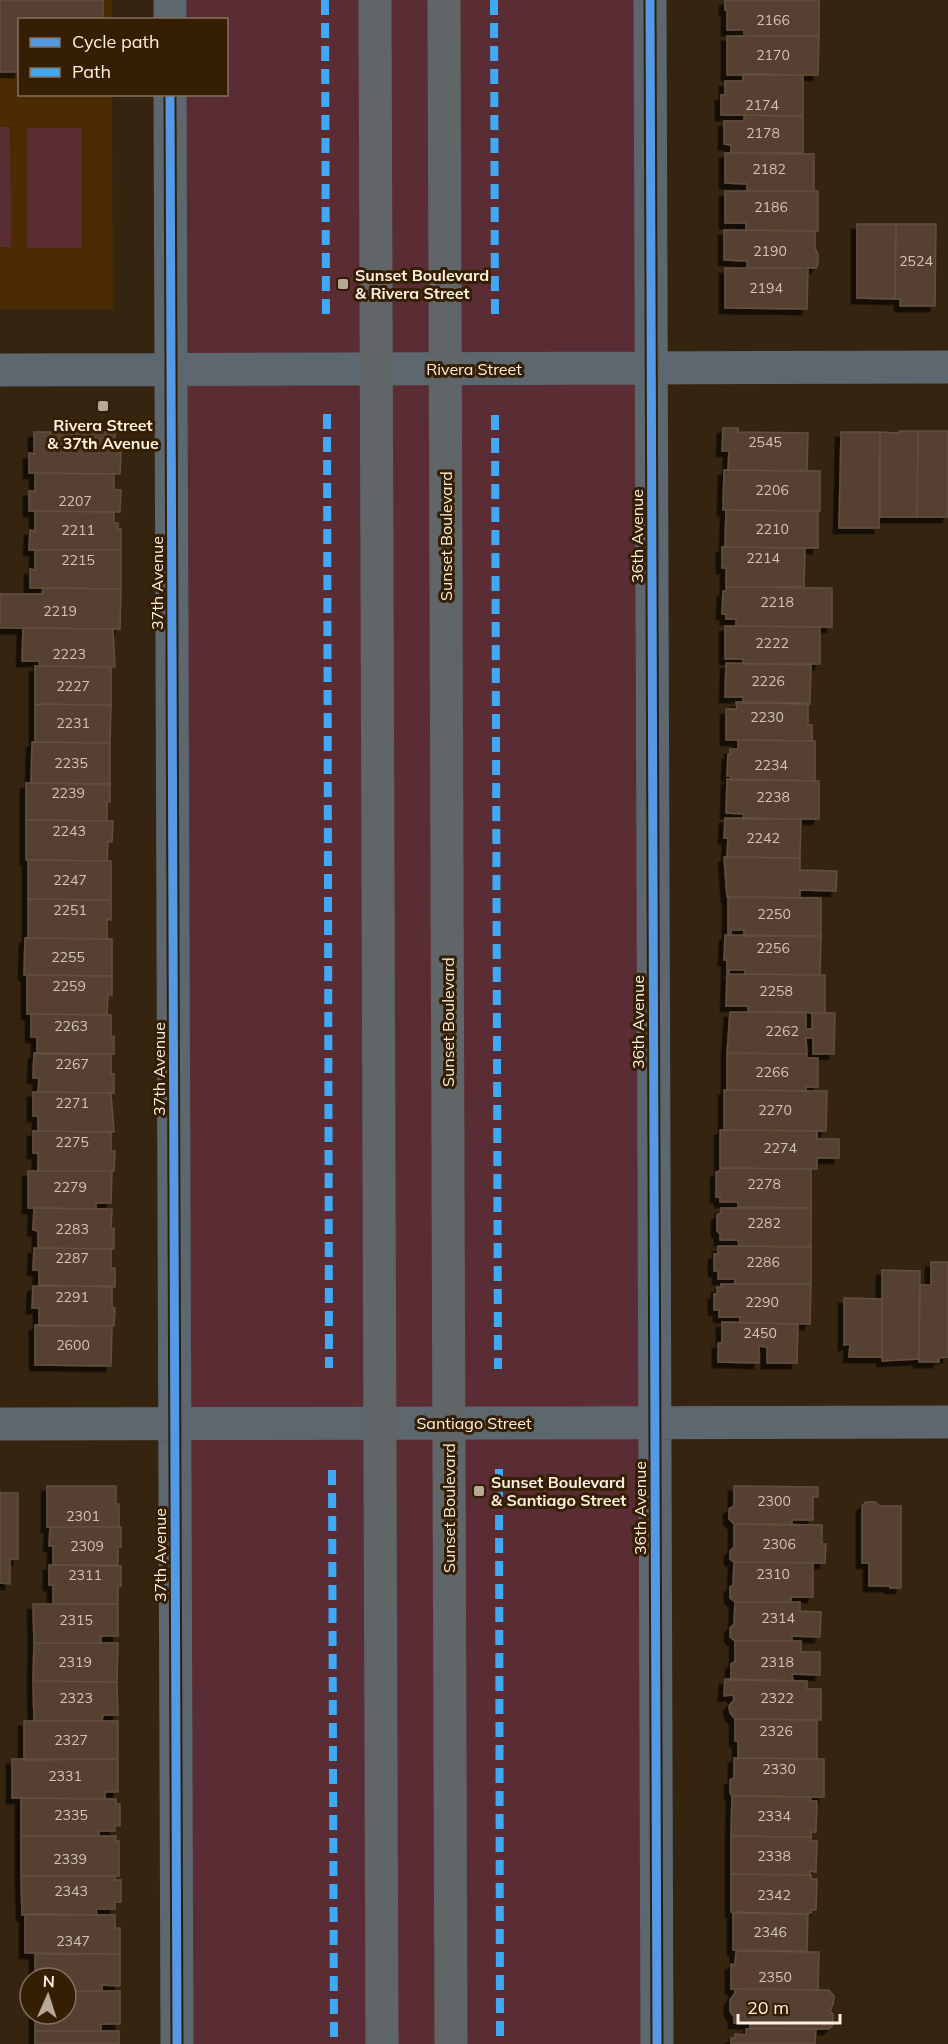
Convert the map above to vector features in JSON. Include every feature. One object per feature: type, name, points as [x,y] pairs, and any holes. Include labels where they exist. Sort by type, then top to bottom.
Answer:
[{"type":"main road","points":[[375,0],[382,2044]]},
{"type":"main road","name":"Sunset Boulevard","points":[[444,0],[451,2044]]},
{"type":"street","points":[[170,0],[170,18]]},
{"type":"street","name":"36th Avenue","points":[[650,0],[657,2044]]},
{"type":"street","name":"37th Avenue","points":[[170,96],[177,2044]]},
{"type":"street","name":"Rivera Street","points":[[0,370],[948,367]]},
{"type":"street","name":"Santiago Street","points":[[0,1424],[948,1422]]},
{"type":"shaded area","points":[[0,0],[112,0],[112,18],[18,18],[18,96],[112,96],[113,309],[0,309]]},
{"type":"shaded area","points":[[170,0],[650,0],[657,2044],[177,2044],[170,96],[228,96],[228,18],[170,18]]},
{"type":"shaded area","points":[[0,127],[10,127],[11,247],[0,247]]},
{"type":"shaded area","points":[[27,128],[82,128],[82,248],[27,248]]},
{"type":"building","points":[[0,0],[103,0],[103,18],[18,18],[18,72],[0,72]]},
{"type":"building","points":[[725,0],[819,0],[819,36],[744,36],[744,30],[727,30]]},
{"type":"building","points":[[727,36],[819,36],[818,75],[727,75]]},
{"type":"building","points":[[743,74],[803,75],[803,116],[721,115],[721,95],[725,95],[725,81],[743,81]]},
{"type":"building","points":[[744,115],[803,116],[803,153],[731,153],[731,145],[724,144],[724,121],[744,121]]},
{"type":"building","points":[[725,153],[814,154],[814,191],[747,191],[747,184],[725,183]]},
{"type":"building","points":[[725,191],[818,191],[818,231],[746,230],[746,223],[725,223]]},
{"type":"building","points":[[857,224],[896,224],[895,299],[857,298]]},
{"type":"building","points":[[896,224],[936,224],[935,306],[900,306],[900,299],[895,299]]},
{"type":"building","points":[[724,230],[815,231],[818,264],[816,268],[747,268],[747,261],[724,260]]},
{"type":"building","points":[[725,268],[808,268],[807,309],[725,308]]},
{"type":"building","points":[[723,428],[738,428],[738,432],[808,433],[807,471],[728,470],[729,451],[722,451]]},
{"type":"building","points":[[899,431],[918,431],[917,517],[880,517],[880,432],[899,433]]},
{"type":"building","points":[[918,431],[948,431],[948,517],[917,517]]},
{"type":"building","points":[[34,432],[115,432],[115,446],[119,446],[119,452],[121,452],[120,474],[29,473],[29,453],[34,454]]},
{"type":"building","points":[[841,432],[880,432],[879,528],[839,528]]},
{"type":"building","points":[[724,470],[820,471],[820,511],[723,510]]},
{"type":"building","points":[[35,473],[114,474],[114,490],[121,490],[120,512],[29,511],[29,491],[35,491]]},
{"type":"building","points":[[726,510],[818,511],[818,548],[725,547]]},
{"type":"building","points":[[35,511],[114,512],[114,523],[118,523],[118,529],[121,529],[121,550],[29,550],[30,530],[35,531]]},
{"type":"building","points":[[722,547],[805,548],[804,587],[726,587],[726,568],[722,568]]},
{"type":"building","points":[[35,550],[121,550],[121,589],[30,588],[30,569],[35,570]]},
{"type":"building","points":[[726,587],[832,588],[832,627],[736,626],[736,619],[726,619],[726,614],[722,614],[723,591],[726,591]]},
{"type":"building","points":[[43,588],[121,589],[120,629],[0,628],[0,594],[42,594]]},
{"type":"building","points":[[725,626],[820,627],[820,664],[743,664],[743,659],[725,659]]},
{"type":"building","points":[[23,628],[113,629],[115,667],[40,666],[39,661],[22,661]]},
{"type":"building","points":[[726,663],[811,665],[810,704],[743,703],[743,697],[725,697]]},
{"type":"building","points":[[35,666],[111,667],[111,705],[35,704]]},
{"type":"building","points":[[736,702],[808,703],[808,725],[812,725],[812,741],[726,740],[726,709],[737,709]]},
{"type":"building","points":[[35,704],[111,705],[110,743],[35,742]]},
{"type":"building","points":[[738,740],[815,741],[815,781],[731,780],[731,776],[727,776],[728,754],[730,754],[730,749],[738,749]]},
{"type":"building","points":[[32,742],[110,743],[110,784],[31,783]]},
{"type":"building","points":[[727,779],[819,781],[819,819],[743,819],[744,814],[726,813]]},
{"type":"building","points":[[26,783],[110,784],[107,821],[26,820]]},
{"type":"building","points":[[725,818],[801,819],[800,858],[727,857],[728,838],[724,838]]},
{"type":"building","points":[[26,820],[113,821],[112,842],[108,841],[107,861],[26,860]]},
{"type":"building","points":[[724,857],[800,858],[800,870],[837,871],[836,891],[800,890],[800,898],[727,897]]},
{"type":"building","points":[[28,860],[111,861],[111,900],[28,899]]},
{"type":"building","points":[[728,897],[821,898],[821,936],[744,936],[744,930],[731,930],[731,936],[728,935]]},
{"type":"building","points":[[28,899],[111,900],[111,920],[107,919],[107,939],[28,938]]},
{"type":"building","points":[[725,935],[821,936],[820,975],[745,974],[745,970],[729,970],[727,974],[727,960],[724,960]]},
{"type":"building","points":[[25,938],[112,939],[112,976],[24,975]]},
{"type":"building","points":[[727,974],[825,975],[825,1013],[748,1012],[748,1006],[726,1006]]},
{"type":"building","points":[[27,975],[112,976],[112,995],[108,995],[107,1015],[27,1014]]},
{"type":"building","points":[[730,1012],[806,1012],[806,1029],[812,1029],[812,1013],[835,1013],[834,1054],[813,1054],[813,1038],[806,1038],[807,1054],[727,1053]]},
{"type":"building","points":[[31,1014],[111,1015],[114,1054],[37,1054],[37,1037],[31,1037]]},
{"type":"building","points":[[34,1053],[111,1054],[114,1093],[38,1092],[39,1078],[33,1078]]},
{"type":"building","points":[[727,1053],[807,1054],[806,1058],[818,1058],[818,1087],[806,1087],[806,1091],[727,1090]]},
{"type":"building","points":[[724,1090],[827,1091],[826,1131],[724,1130]]},
{"type":"building","points":[[33,1092],[111,1093],[114,1132],[38,1131],[38,1116],[33,1116]]},
{"type":"building","points":[[720,1130],[817,1131],[817,1139],[839,1139],[839,1158],[817,1158],[817,1169],[720,1168]]},
{"type":"building","points":[[33,1131],[111,1132],[111,1151],[115,1151],[114,1171],[38,1171],[38,1153],[33,1153]]},
{"type":"building","points":[[720,1168],[811,1169],[811,1208],[738,1207],[738,1202],[720,1202],[720,1197],[716,1197],[716,1172],[720,1171]]},
{"type":"building","points":[[28,1171],[112,1171],[111,1203],[96,1203],[96,1209],[28,1208]]},
{"type":"building","points":[[34,1208],[112,1209],[111,1229],[114,1228],[114,1249],[38,1248],[38,1231],[33,1230]]},
{"type":"building","points":[[721,1208],[811,1208],[811,1247],[739,1246],[738,1240],[720,1240],[720,1234],[717,1231],[717,1215],[721,1213]]},
{"type":"building","points":[[718,1246],[811,1247],[811,1284],[735,1284],[735,1279],[718,1279],[718,1271],[714,1271],[714,1254],[718,1254]]},
{"type":"building","points":[[34,1248],[111,1249],[111,1268],[115,1268],[115,1287],[39,1285],[39,1270],[33,1270]]},
{"type":"building","points":[[931,1262],[948,1262],[948,1357],[939,1358],[939,1362],[919,1362],[920,1285],[931,1285]]},
{"type":"building","points":[[882,1270],[920,1271],[919,1359],[882,1361]]},
{"type":"building","points":[[721,1284],[811,1284],[810,1324],[740,1323],[740,1317],[719,1317],[719,1310],[714,1310],[714,1294],[717,1294],[717,1287],[721,1287]]},
{"type":"building","points":[[33,1286],[112,1286],[112,1307],[115,1308],[114,1326],[39,1326],[39,1308],[32,1308]]},
{"type":"building","points":[[844,1298],[882,1299],[882,1357],[849,1357],[850,1344],[844,1345]]},
{"type":"building","points":[[722,1322],[798,1324],[797,1363],[767,1363],[767,1347],[759,1346],[759,1363],[718,1362],[718,1343],[722,1343]]},
{"type":"building","points":[[35,1325],[112,1326],[111,1366],[35,1365]]},
{"type":"building","points":[[47,1486],[116,1486],[119,1527],[47,1527]]},
{"type":"building","points":[[734,1486],[818,1487],[818,1497],[813,1497],[813,1520],[792,1520],[792,1525],[734,1524],[729,1519],[729,1509],[734,1506]]},
{"type":"building","points":[[0,1493],[18,1493],[18,1559],[10,1559],[10,1584],[0,1583]]},
{"type":"building","points":[[866,1502],[875,1502],[880,1506],[901,1506],[901,1588],[869,1586],[869,1563],[862,1563],[862,1506]]},
{"type":"building","points":[[734,1524],[822,1525],[822,1544],[826,1544],[825,1563],[734,1562],[730,1559],[730,1551],[734,1547]]},
{"type":"building","points":[[50,1527],[121,1527],[118,1565],[53,1565],[53,1546],[49,1546]]},
{"type":"building","points":[[734,1562],[813,1563],[813,1597],[791,1597],[791,1602],[735,1602],[730,1598]]},
{"type":"building","points":[[49,1565],[121,1566],[118,1604],[53,1604],[53,1585],[49,1585]]},
{"type":"building","points":[[735,1602],[800,1602],[800,1611],[821,1612],[820,1637],[792,1636],[792,1641],[735,1641],[730,1637],[730,1628],[734,1624]]},
{"type":"building","points":[[33,1604],[118,1604],[118,1636],[101,1636],[101,1643],[34,1643]]},
{"type":"building","points":[[735,1641],[801,1641],[801,1652],[820,1652],[820,1675],[792,1674],[793,1681],[731,1680],[731,1664],[735,1661]]},
{"type":"building","points":[[34,1643],[118,1643],[117,1682],[33,1681]]},
{"type":"building","points":[[725,1679],[807,1681],[807,1689],[821,1689],[821,1720],[735,1719],[730,1713],[729,1706],[734,1700],[733,1695],[724,1696]]},
{"type":"building","points":[[33,1681],[117,1682],[118,1715],[103,1715],[102,1721],[34,1721]]},
{"type":"building","points":[[735,1719],[817,1720],[817,1759],[738,1758]]},
{"type":"building","points":[[24,1721],[118,1721],[118,1759],[24,1760]]},
{"type":"building","points":[[734,1758],[824,1759],[824,1797],[732,1796],[730,1780],[734,1778]]},
{"type":"building","points":[[12,1759],[118,1759],[118,1792],[105,1792],[105,1799],[12,1798]]},
{"type":"building","points":[[732,1796],[811,1797],[810,1801],[817,1801],[816,1832],[811,1832],[811,1837],[731,1836]]},
{"type":"building","points":[[21,1798],[116,1799],[116,1804],[120,1804],[120,1826],[115,1825],[115,1831],[99,1831],[99,1836],[21,1836]]},
{"type":"building","points":[[21,1836],[116,1836],[115,1841],[119,1841],[119,1876],[21,1876]]},
{"type":"building","points":[[731,1836],[811,1837],[811,1841],[817,1841],[816,1872],[810,1871],[810,1875],[731,1874]]},
{"type":"building","points":[[731,1874],[811,1875],[811,1879],[817,1879],[816,1910],[811,1910],[808,1914],[731,1912]]},
{"type":"building","points":[[21,1876],[115,1876],[115,1880],[121,1880],[121,1902],[115,1902],[115,1909],[96,1909],[97,1915],[22,1915]]},
{"type":"building","points":[[733,1913],[808,1914],[807,1951],[733,1950]]},
{"type":"building","points":[[25,1914],[115,1915],[115,1928],[120,1928],[120,1954],[25,1953]]},
{"type":"building","points":[[736,1951],[819,1952],[818,1990],[731,1989],[731,1964],[735,1965]]},
{"type":"building","points":[[35,1954],[120,1954],[120,1986],[102,1985],[102,1991],[78,1991],[78,1966],[35,1966]]},
{"type":"building","points":[[735,1989],[829,1990],[834,1996],[830,2011],[833,2014],[833,2025],[829,2029],[750,2028],[750,2023],[734,2023],[734,2017],[730,2011],[730,2000]]},
{"type":"building","points":[[78,1991],[120,1991],[120,2024],[101,2024],[101,2031],[35,2031],[35,2026],[78,2026]]},
{"type":"building","points":[[746,2029],[816,2029],[815,2044],[731,2044],[731,2038],[735,2038],[735,2034],[746,2035]]},
{"type":"building","points":[[35,2031],[119,2031],[119,2044],[35,2044]]},
{"type":"marked path","points":[[325,0],[326,320]]},
{"type":"marked path","points":[[494,0],[495,321]]},
{"type":"marked path","points":[[327,414],[329,1368]]},
{"type":"marked path","points":[[495,415],[498,1369]]},
{"type":"marked path","points":[[499,1469],[500,2044]]},
{"type":"marked path","points":[[332,1470],[334,2044]]},
{"type":"cycle path","points":[[650,0],[657,2044]]},
{"type":"cycle path","points":[[170,96],[177,2044]]},
{"type":"place","name":"Sunset Boulevard & Rivera Street","points":[[343,284]]},
{"type":"place","name":"Rivera Street & 37th Avenue","points":[[103,406]]},
{"type":"place","name":"Sunset Boulevard & Santiago Street","points":[[479,1491]]}]
